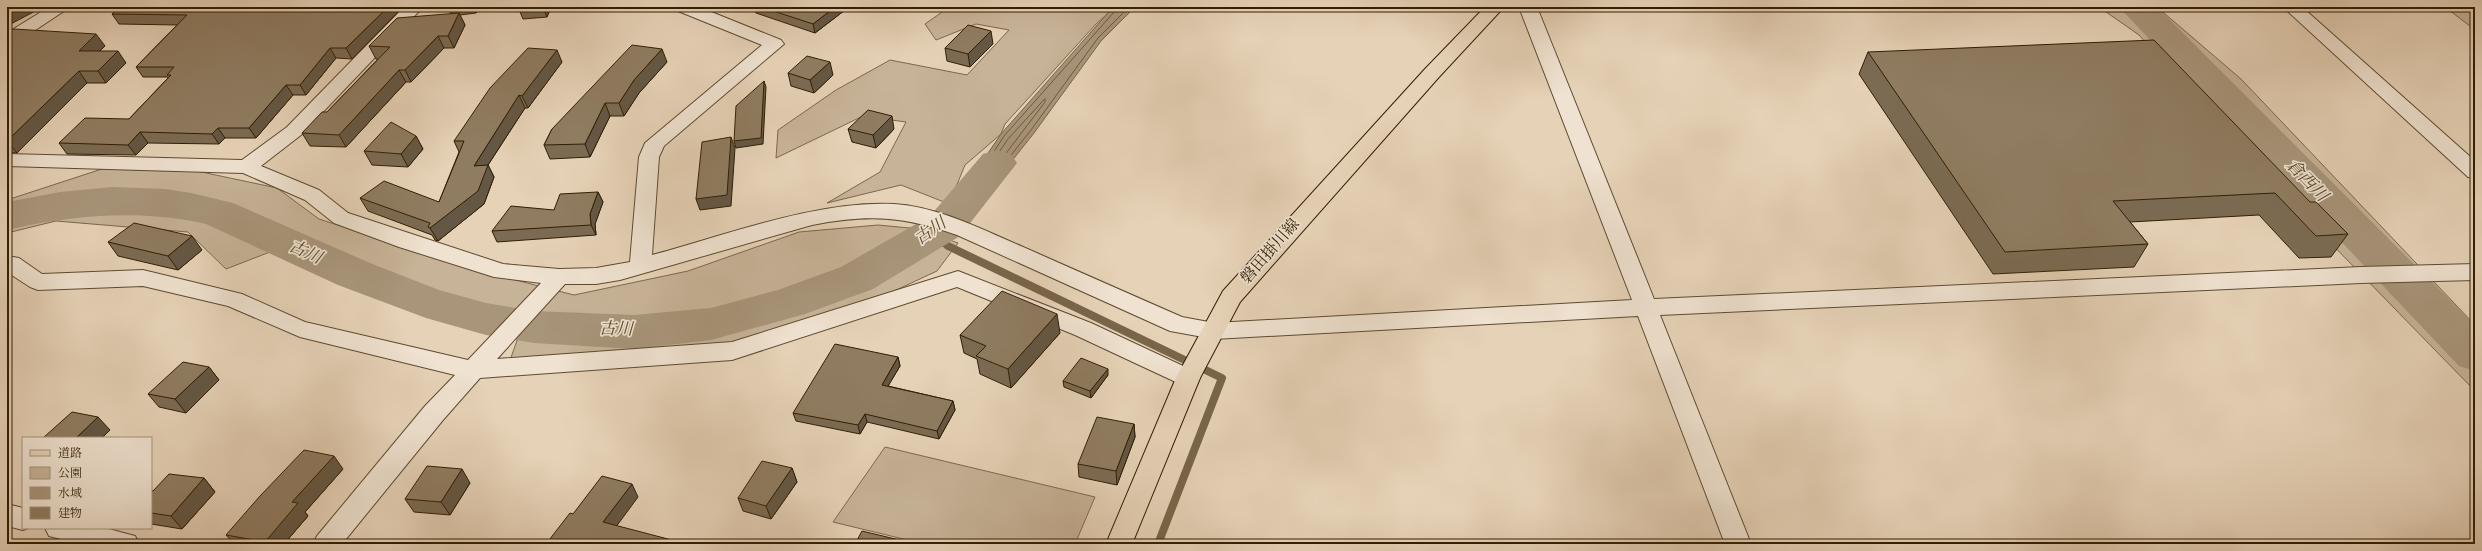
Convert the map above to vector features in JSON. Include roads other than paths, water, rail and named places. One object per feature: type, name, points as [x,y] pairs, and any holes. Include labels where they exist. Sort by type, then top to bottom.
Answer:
[{"type":"main road","name":"磐田掛川線","points":[[1119,544],[1188,378],[1236,292],[1421,84],[1495,7]]},
{"type":"street","points":[[7,41],[61,7]]},
{"type":"street","points":[[246,167],[294,131],[414,7]]},
{"type":"street","points":[[641,264],[649,156],[655,143],[775,44],[684,7]]},
{"type":"street","points":[[1528,7],[1738,544]]},
{"type":"street","points":[[2292,7],[2475,172]]},
{"type":"street","points":[[7,160],[246,167],[312,195],[341,218],[407,242],[502,272],[556,282],[596,276],[810,218],[838,213],[894,211],[927,217],[965,230],[1178,325],[1214,331],[1646,309],[2475,272]]},
{"type":"street","points":[[7,264],[11,263],[38,282],[143,278],[234,300],[300,329],[472,370],[732,351],[958,279],[1084,329],[1188,378]]},
{"type":"street","points":[[326,544],[434,412],[556,282]]},
{"type":"street","points":[[7,515],[22,519]]},
{"type":"street","points":[[62,529],[126,544]]},
{"type":"water","points":[[1113,7],[1135,7],[1101,41],[1034,133],[969,215],[952,206],[1001,134]]},
{"type":"waterway","name":"倉西川","points":[[2137,7],[2475,354]]},
{"type":"waterway","name":"古川","points":[[7,216],[60,206],[112,201],[139,201],[191,207],[218,213],[354,274],[426,302],[486,319],[534,327],[634,332],[711,324],[789,303],[857,278],[945,226],[997,163]]},
{"type":"waterway","points":[[929,237],[950,247]]},
{"type":"waterway","points":[[948,246],[1222,378],[1158,544]]}]
